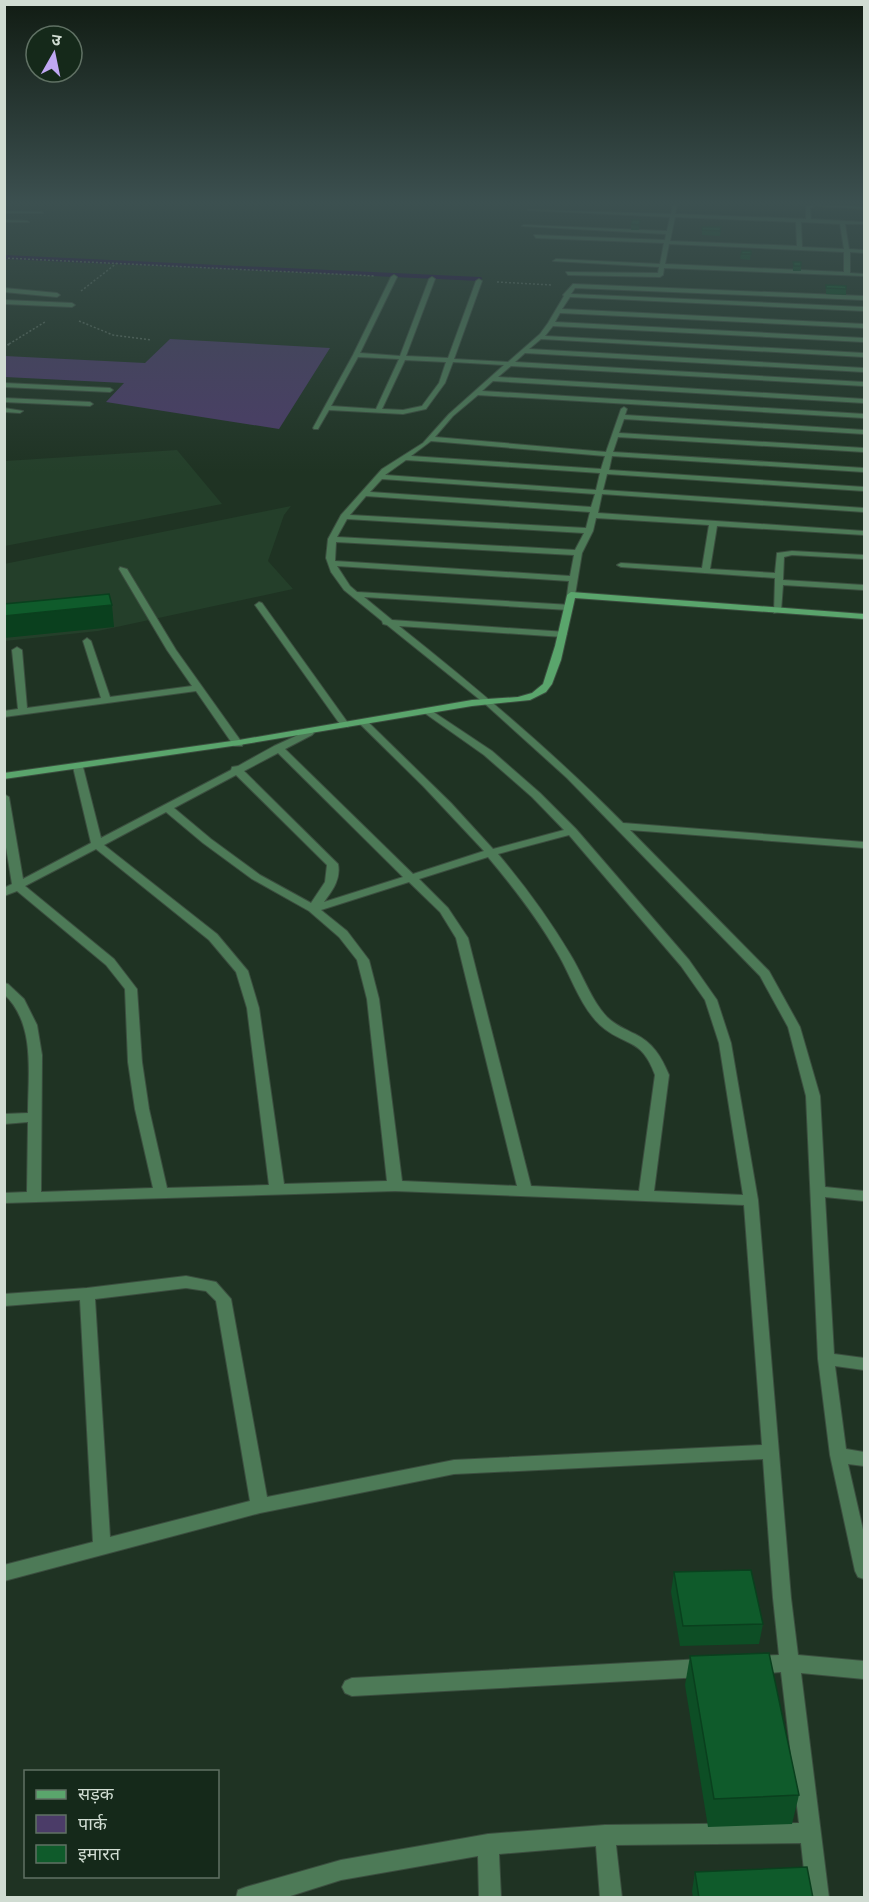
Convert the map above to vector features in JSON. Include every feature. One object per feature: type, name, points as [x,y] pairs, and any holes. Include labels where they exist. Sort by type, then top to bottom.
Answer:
[{"type":"street","points":[[4,302],[19,294]]},
{"type":"street","points":[[44,294],[57,295]]},
{"type":"street","points":[[316,429],[386,294]]},
{"type":"street","points":[[378,411],[403,357],[427,294]]},
{"type":"street","points":[[327,408],[413,412],[424,408],[439,390],[474,294]]},
{"type":"street","points":[[775,294],[864,298]]},
{"type":"street","points":[[864,309],[566,295],[551,324],[539,338],[448,418],[431,439],[379,477],[344,517],[330,547],[332,563],[347,588],[386,622],[487,701],[571,776],[706,910],[765,974],[794,1027],[813,1096],[826,1359],[838,1455],[864,1565]]},
{"type":"street","points":[[4,302],[72,305]]},
{"type":"street","points":[[558,311],[864,326]]},
{"type":"street","points":[[551,324],[864,340]]},
{"type":"street","points":[[539,338],[864,355]]},
{"type":"street","points":[[524,351],[864,370]]},
{"type":"street","points":[[356,355],[864,384]]},
{"type":"street","points":[[4,776],[238,744],[472,703],[520,699],[535,695],[546,687],[563,634],[578,553],[589,531],[609,453],[626,403],[630,370]]},
{"type":"street","points":[[491,379],[864,400]]},
{"type":"street","points":[[4,385],[110,390]]},
{"type":"street","points":[[475,393],[864,416]]},
{"type":"street","points":[[4,400],[90,404]]},
{"type":"street","points":[[4,410],[20,411]]},
{"type":"street","points":[[622,417],[864,432]]},
{"type":"street","points":[[616,435],[864,450]]},
{"type":"street","points":[[431,439],[864,470]]},
{"type":"street","points":[[403,458],[864,489]]},
{"type":"street","points":[[379,477],[864,510]]},
{"type":"street","points":[[364,494],[864,533]]},
{"type":"street","points":[[344,517],[589,531]]},
{"type":"street","points":[[706,571],[713,523]]},
{"type":"street","points":[[332,539],[578,553]]},
{"type":"street","points":[[777,611],[780,555],[864,557]]},
{"type":"street","points":[[332,563],[574,579]]},
{"type":"street","points":[[621,565],[706,571],[864,588]]},
{"type":"street","points":[[123,569],[198,688],[238,744]]},
{"type":"street","points":[[354,594],[568,607]]},
{"type":"street","points":[[571,595],[864,617]]},
{"type":"street","points":[[259,605],[345,726]]},
{"type":"street","points":[[386,622],[563,634]]},
{"type":"street","points":[[87,641],[107,701]]},
{"type":"street","points":[[17,650],[23,712]]},
{"type":"street","points":[[4,714],[198,688]]},
{"type":"street","points":[[429,712],[488,753],[536,795],[572,831],[670,945],[711,1000],[725,1043],[751,1200],[782,1598],[818,1898]]},
{"type":"street","points":[[363,722],[452,809],[525,896],[568,962],[596,1014],[613,1029],[647,1046],[658,1059],[662,1075],[646,1195]]},
{"type":"street","points":[[4,893],[309,732]]},
{"type":"street","points":[[278,748],[444,910],[462,938],[525,1191]]},
{"type":"street","points":[[78,767],[97,845],[213,937],[242,971],[253,1008],[278,1189]]},
{"type":"street","points":[[236,769],[332,864],[335,872],[331,883],[313,909]]},
{"type":"street","points":[[4,797],[18,886],[110,962],[131,989],[135,1062],[142,1109],[161,1194]]},
{"type":"street","points":[[167,808],[256,877],[313,909],[343,934],[363,960],[373,999],[396,1186]]},
{"type":"street","points":[[620,826],[864,845]]},
{"type":"street","points":[[313,909],[572,831]]},
{"type":"street","points":[[4,987],[20,1002],[31,1025],[35,1055],[34,1197]]},
{"type":"street","points":[[4,1119],[34,1117]]},
{"type":"street","points":[[4,1198],[396,1186],[751,1200]]},
{"type":"street","points":[[818,1191],[864,1196]]},
{"type":"street","points":[[4,1300],[87,1294],[186,1282],[211,1286],[223,1299],[260,1506]]},
{"type":"street","points":[[87,1294],[102,1548]]},
{"type":"street","points":[[826,1359],[864,1364]]},
{"type":"street","points":[[4,1573],[260,1506],[454,1467],[771,1452]]},
{"type":"street","points":[[838,1455],[864,1459]]},
{"type":"street","points":[[352,1687],[790,1663],[863,1670]]},
{"type":"street","points":[[246,1898],[341,1870],[488,1844],[605,1835],[810,1833]]},
{"type":"street","points":[[605,1835],[611,1898]]},
{"type":"street","points":[[488,1844],[490,1898]]},
{"type":"path","points":[[72,317],[113,335],[151,340]]},
{"type":"shaded area","points":[[177,450],[222,504],[5,546],[5,461]]},
{"type":"shaded area","points":[[291,506],[284,515],[268,561],[293,589],[98,631],[5,641],[4,564]]},
{"type":"green space","points":[[170,339],[330,348],[279,429],[106,402],[124,383],[5,377],[5,356],[145,363]]},
{"type":"building","points":[[109,594],[112,605],[4,616],[4,604]]},
{"type":"building","points":[[751,1570],[763,1624],[683,1626],[674,1572]]},
{"type":"building","points":[[769,1653],[799,1795],[714,1799],[690,1656]]},
{"type":"building","points":[[807,1867],[813,1898],[699,1898],[695,1872]]}]
